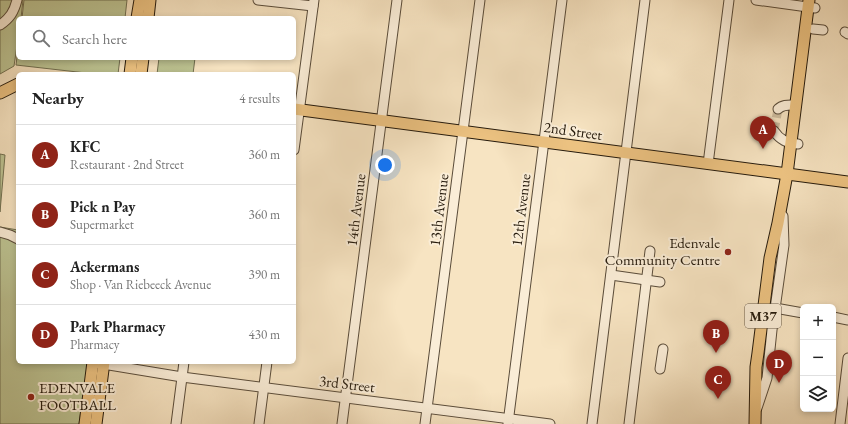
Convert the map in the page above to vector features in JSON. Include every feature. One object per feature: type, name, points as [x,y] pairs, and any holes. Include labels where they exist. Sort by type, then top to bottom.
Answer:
[{"type":"main road","points":[[137,16],[140,0]]},
{"type":"main road","points":[[148,16],[150,0]]},
{"type":"main road","name":"M37","points":[[756,410],[756,368],[770,258],[781,219],[794,144],[818,29],[812,4]]},
{"type":"main road","name":"M37","points":[[794,144],[796,106],[812,4]]},
{"type":"main road","points":[[130,72],[132,60]]},
{"type":"main road","points":[[140,72],[143,60]]},
{"type":"main road","points":[[0,93],[16,85]]},
{"type":"main road","name":"2nd Street","points":[[297,109],[848,182]]},
{"type":"main road","points":[[85,424],[98,364]]},
{"type":"main road","points":[[96,424],[98,364]]},
{"type":"main road","points":[[756,410],[756,424]]},
{"type":"street","points":[[0,25],[11,16],[17,0]]},
{"type":"street","points":[[258,0],[314,3],[296,123]]},
{"type":"street","name":"14th Avenue","points":[[342,424],[397,0]]},
{"type":"street","name":"13th Avenue","points":[[425,424],[480,0]]},
{"type":"street","name":"12th Avenue","points":[[508,421],[562,0]]},
{"type":"street","points":[[592,424],[612,275],[645,0]]},
{"type":"street","points":[[708,164],[729,0]]},
{"type":"street","points":[[756,0],[812,4]]},
{"type":"street","points":[[778,109],[781,106],[796,106]]},
{"type":"street","points":[[774,131],[778,138],[794,144]]},
{"type":"street","points":[[756,410],[767,378],[784,245],[781,219]]},
{"type":"street","points":[[0,232],[16,238]]},
{"type":"street","points":[[629,424],[650,251]]},
{"type":"street","points":[[612,275],[660,282]]},
{"type":"street","points":[[775,308],[800,312]]},
{"type":"street","points":[[836,318],[848,320]]},
{"type":"street","points":[[660,369],[663,350]]},
{"type":"street","points":[[840,424],[848,358]]},
{"type":"street","name":"3rd Street","points":[[104,364],[182,377],[427,408],[508,421],[550,424]]},
{"type":"street","points":[[176,424],[184,364]]},
{"type":"street","points":[[259,424],[267,364]]},
{"type":"green space","points":[[0,0],[23,0],[21,16],[16,16],[16,52],[14,66],[0,74]]},
{"type":"green space","points":[[24,0],[127,0],[125,16],[22,16]]},
{"type":"green space","points":[[17,60],[120,60],[118,72],[77,72],[16,65]]},
{"type":"green space","points":[[159,60],[195,60],[193,72],[157,72]]},
{"type":"green space","points":[[0,154],[5,155],[0,212]]},
{"type":"green space","points":[[0,227],[16,230],[16,364],[88,364],[79,424],[0,424]]},
{"type":"tunnel","points":[[774,131],[778,109]]},
{"type":"place","name":"KFC","points":[[763,149]]},
{"type":"place","name":"Edenvale Community Centre","points":[[728,252]]},
{"type":"place","name":"Pick n Pay","points":[[716,353]]},
{"type":"place","name":"Park Pharmacy","points":[[779,383]]},
{"type":"place","name":"EDENVALE FOOTBALL","points":[[31,397]]},
{"type":"place","name":"Ackermans","points":[[718,399]]}]
